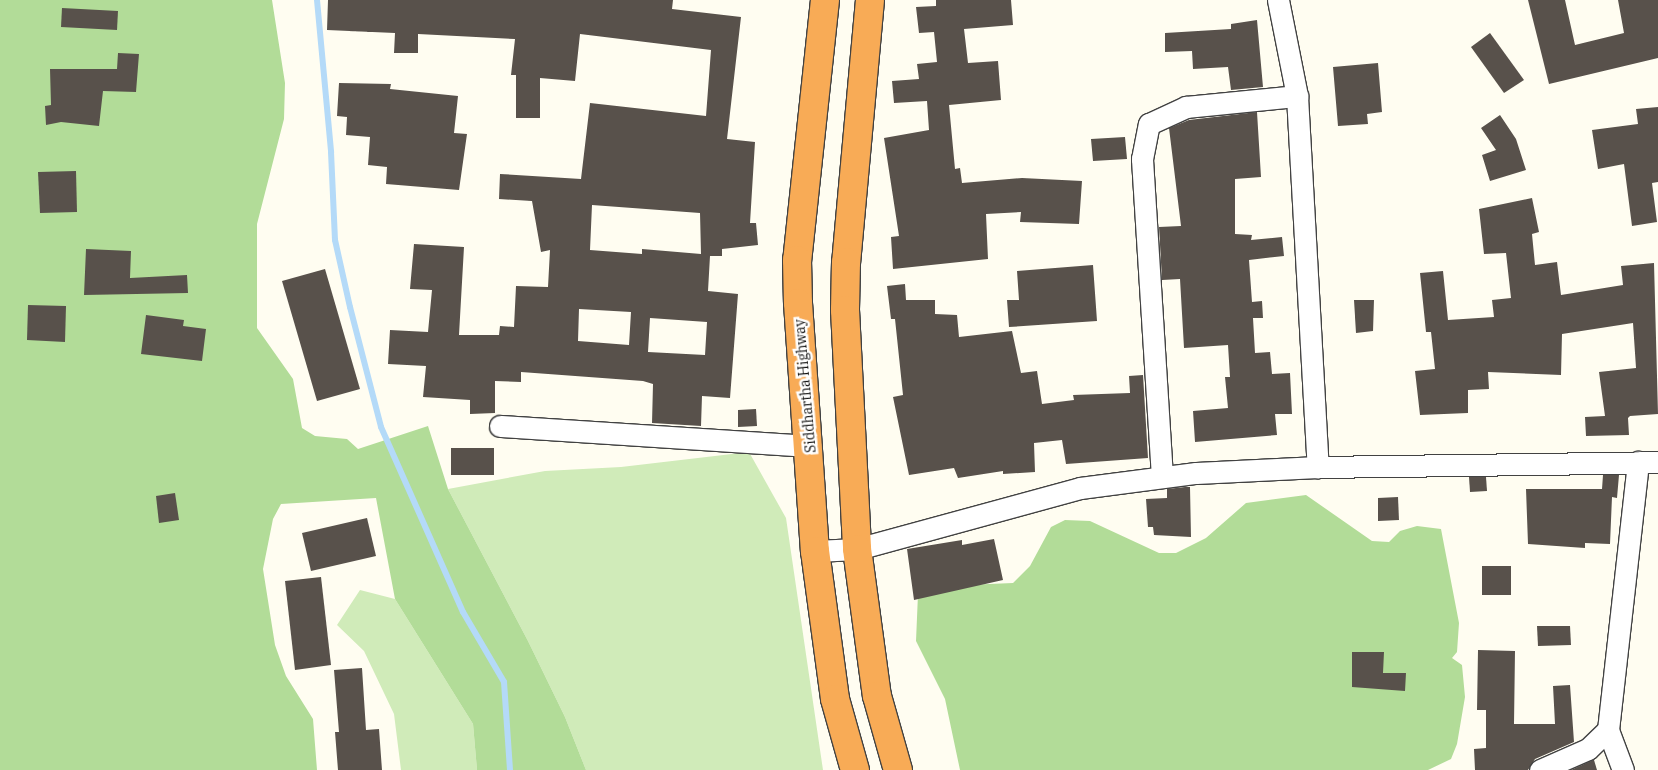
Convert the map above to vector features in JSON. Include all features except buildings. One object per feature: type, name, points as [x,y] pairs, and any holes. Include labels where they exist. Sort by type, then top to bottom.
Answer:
[{"type":"highway","name":"Siddhartha Highway","points":[[825,0],[797,260],[798,303],[810,446],[815,552],[835,699],[855,770]]},
{"type":"highway","points":[[870,0],[846,262],[844,310],[857,549],[877,696],[898,770]]},
{"type":"street","points":[[1278,0],[1297,96],[1318,467]]},
{"type":"street","points":[[1162,477],[1142,159],[1149,124],[1186,107],[1297,96]]},
{"type":"street","points":[[500,426],[810,446]]},
{"type":"street","points":[[815,552],[857,549],[1080,488],[1162,477],[1318,467],[1648,462],[1608,730],[1623,770]]},
{"type":"street","points":[[1540,770],[1588,749],[1608,730]]},
{"type":"green space","points":[[0,0],[272,0],[285,83],[284,119],[257,224],[257,328],[293,379],[302,428],[315,436],[347,439],[358,449],[428,426],[448,489],[528,641],[565,717],[586,770],[477,770],[473,724],[395,599],[376,498],[281,504],[273,519],[263,569],[275,645],[286,676],[313,719],[317,770],[0,770]]},
{"type":"green space","points":[[749,452],[786,518],[823,770],[586,770],[565,717],[528,641],[448,489],[545,471],[621,467]]},
{"type":"green space","points":[[1306,495],[1372,541],[1389,542],[1400,531],[1417,526],[1441,529],[1459,623],[1457,652],[1452,658],[1462,665],[1465,697],[1457,744],[1451,759],[1428,770],[960,770],[945,699],[916,641],[918,594],[942,586],[1013,583],[1030,566],[1051,527],[1065,520],[1090,521],[1159,553],[1176,553],[1206,538],[1246,503]]},
{"type":"green space","points":[[360,590],[395,599],[473,724],[477,770],[401,770],[394,714],[364,651],[337,625]]},
{"type":"waterway","points":[[317,0],[331,152],[335,240],[350,307],[381,427],[463,612],[504,682],[510,770]]}]
